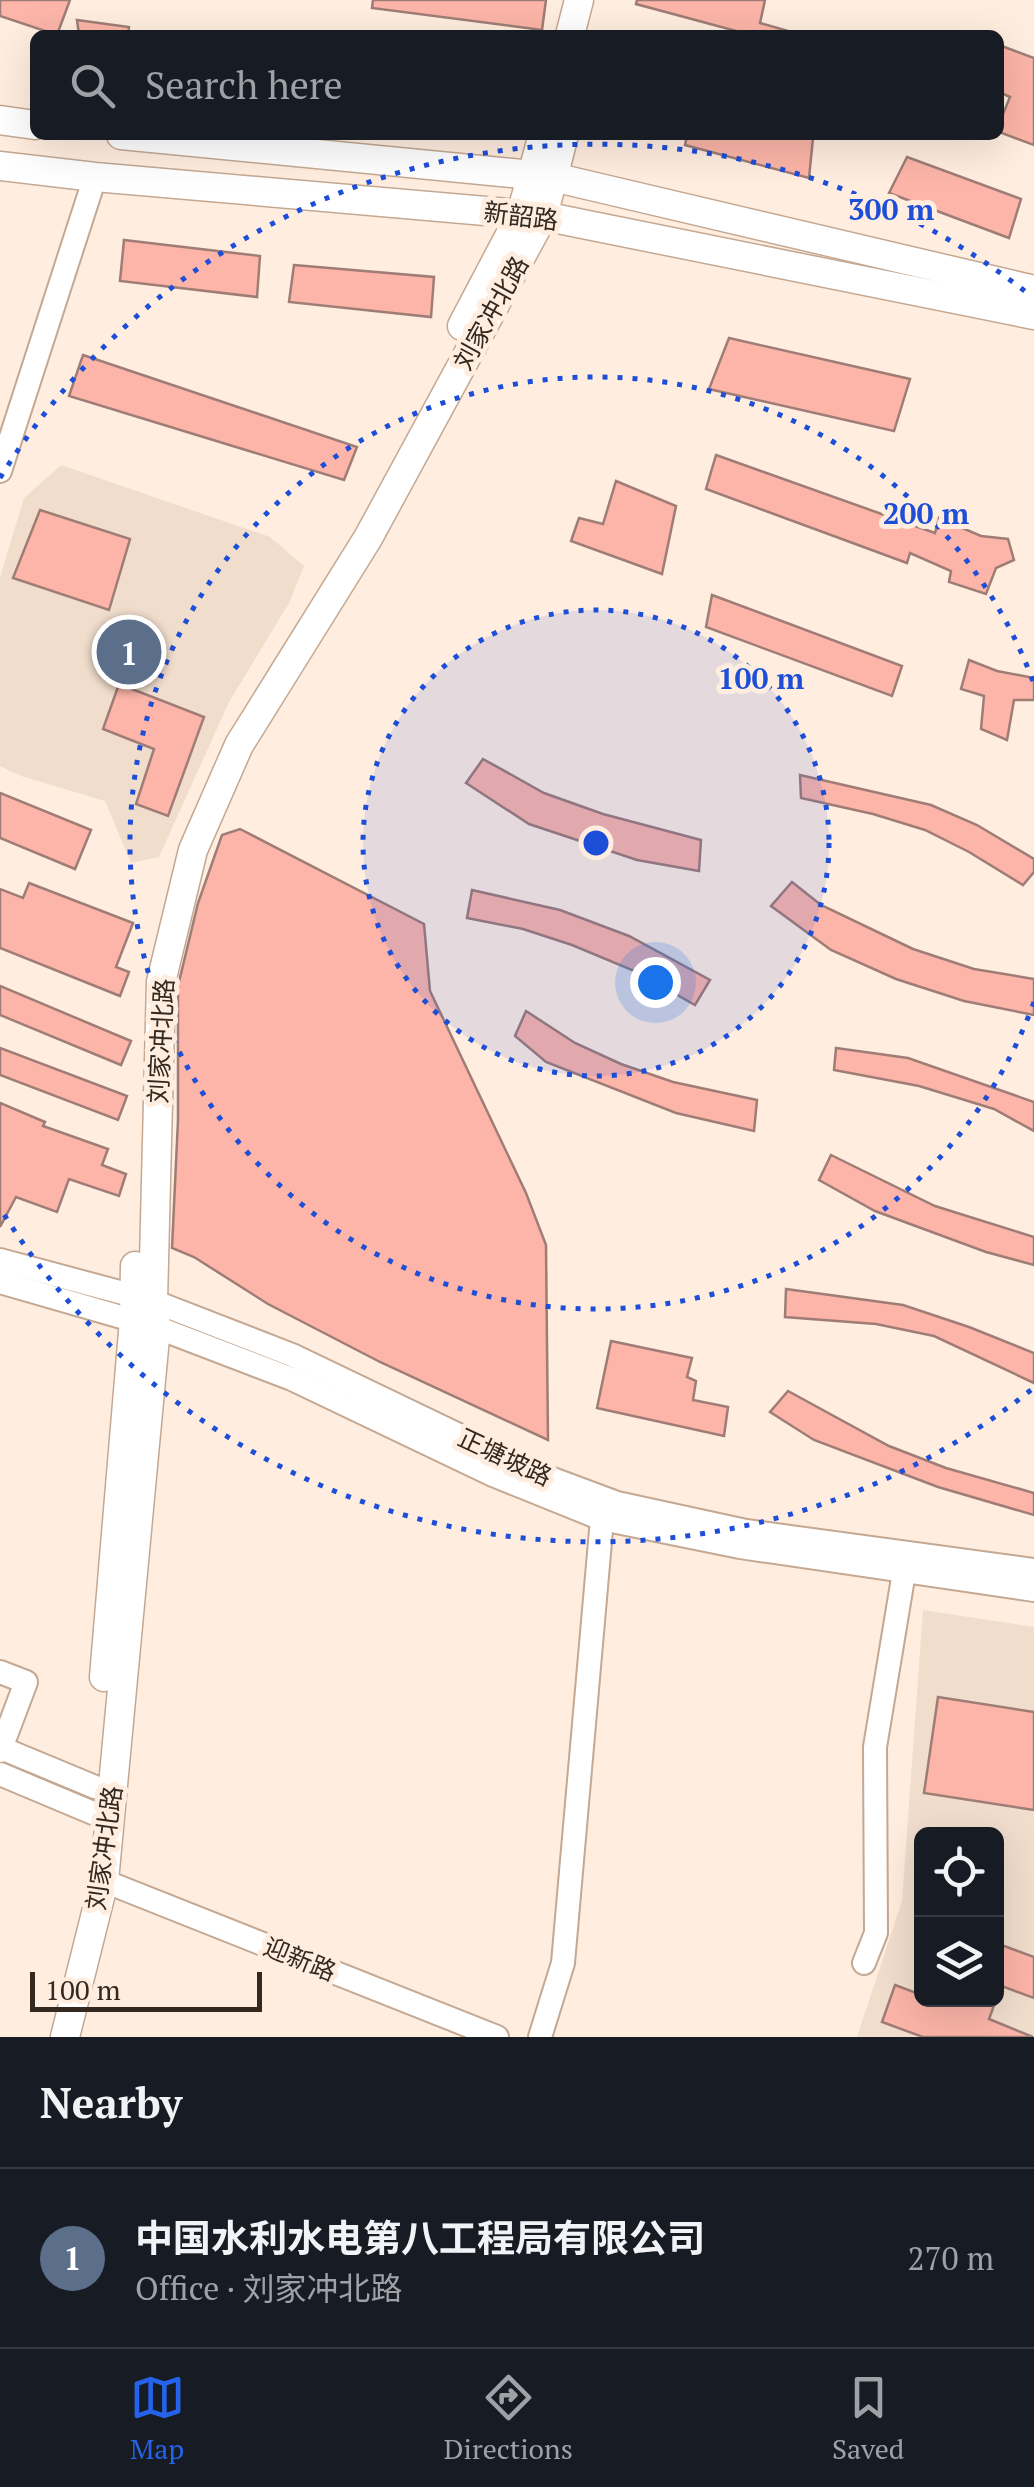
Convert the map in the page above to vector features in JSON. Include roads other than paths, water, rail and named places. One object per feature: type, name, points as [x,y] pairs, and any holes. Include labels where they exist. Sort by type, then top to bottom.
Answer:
[{"type":"main road","points":[[571,30],[579,0]]},
{"type":"main road","points":[[590,30],[598,0]]},
{"type":"main road","points":[[0,120],[30,124]]},
{"type":"main road","name":"新韶路","points":[[172,140],[543,176],[1034,290]]},
{"type":"main road","name":"刘家冲北路","points":[[543,140],[543,176]]},
{"type":"main road","name":"刘家冲北路","points":[[66,2037],[104,1881],[144,1311],[145,980],[178,846],[224,738],[354,530],[532,215],[543,176],[561,140]]},
{"type":"main road","name":"新韶路","points":[[0,166],[532,215],[1034,315]]},
{"type":"main road","name":"刘家冲北路","points":[[48,2037],[88,1878],[144,1311]]},
{"type":"street","points":[[0,472],[95,177]]},
{"type":"street","name":"正塘坡路","points":[[0,1260],[144,1311],[292,1356],[542,1475],[618,1503],[746,1531],[1034,1570]]},
{"type":"street","name":"正塘坡路","points":[[0,1282],[144,1311],[493,1475],[602,1519],[740,1547],[1034,1590]]},
{"type":"street","points":[[540,2037],[563,1963],[602,1519]]},
{"type":"street","points":[[864,1963],[876,1933],[876,1747],[904,1572]]},
{"type":"street","points":[[0,1672],[26,1682],[1,1749],[94,1800]]},
{"type":"street","points":[[0,1774],[94,1800]]},
{"type":"street","name":"迎新路","points":[[104,1881],[497,2037]]},
{"type":"place","name":"中国水利水电第八工程局有限公司","points":[[129,652]]}]
